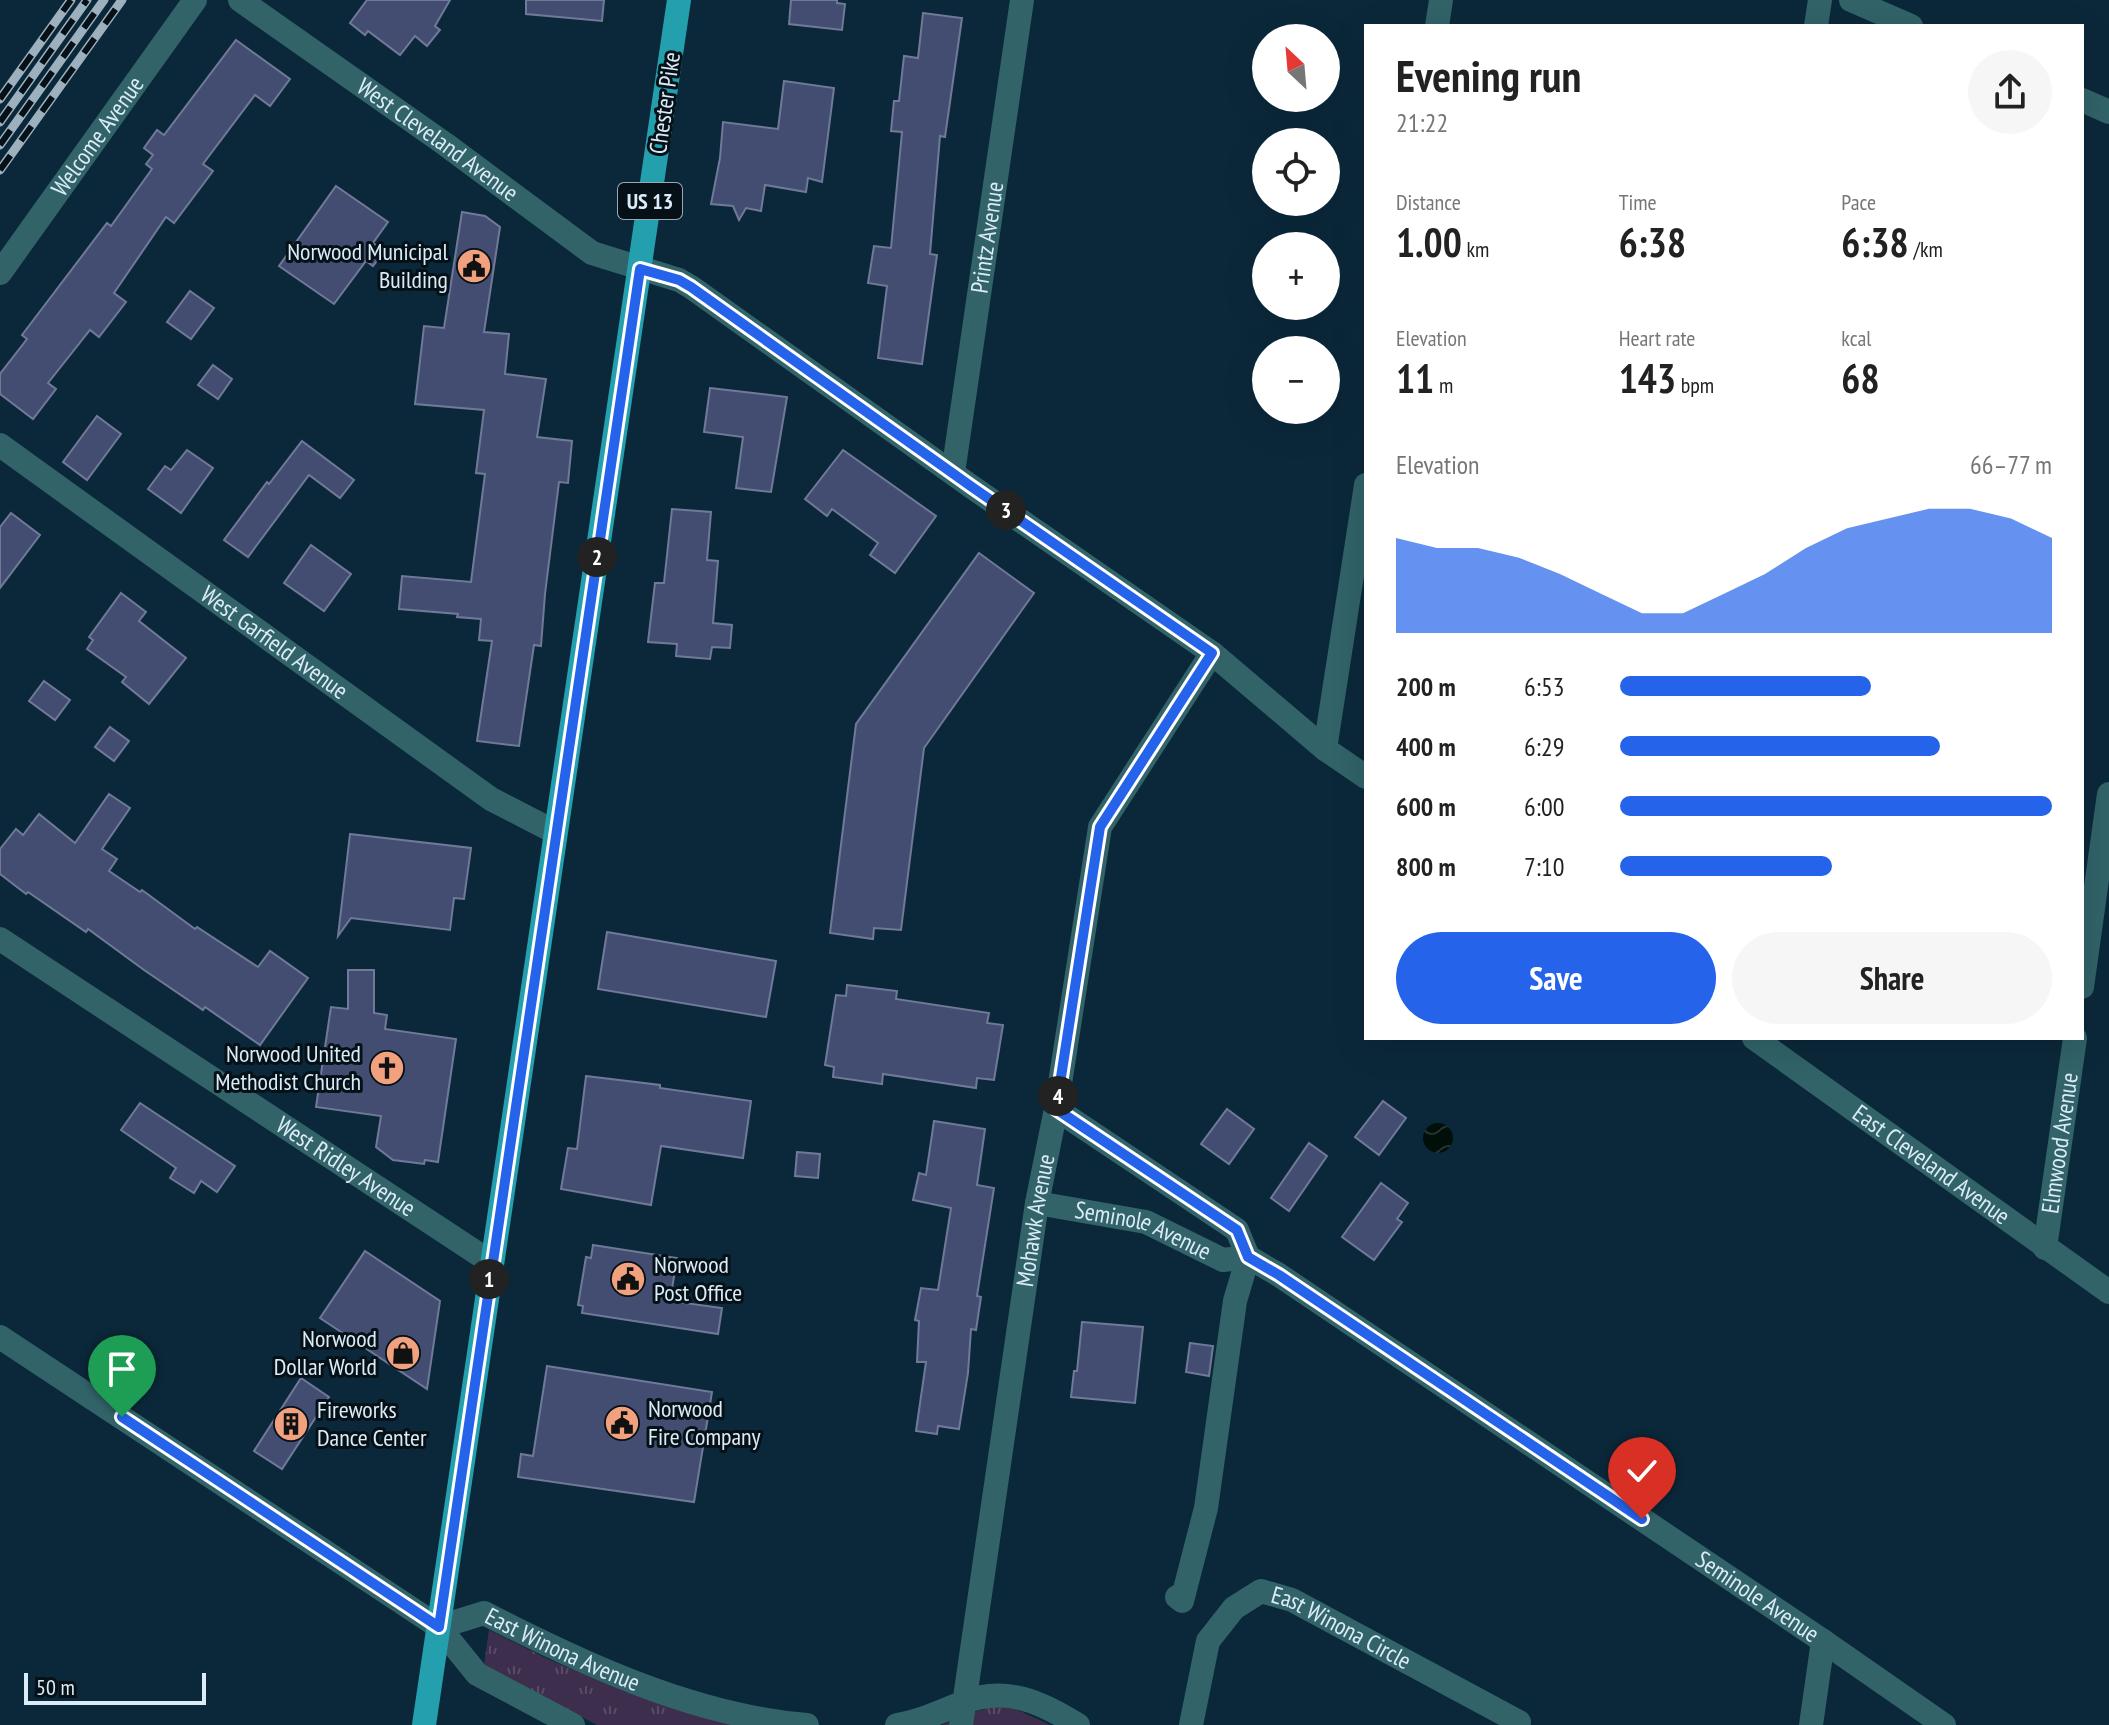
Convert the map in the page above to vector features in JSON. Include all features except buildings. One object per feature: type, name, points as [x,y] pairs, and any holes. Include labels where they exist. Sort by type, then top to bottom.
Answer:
[{"type":"main road","name":"Chester Pike","points":[[424,1725],[679,0]]},
{"type":"street","name":"Welcome Avenue","points":[[0,273],[195,0]]},
{"type":"street","name":"West Cleveland Avenue","points":[[240,0],[432,135],[592,253],[640,269]]},
{"type":"street","name":"Printz Avenue","points":[[953,473],[1022,0]]},
{"type":"street","points":[[1437,24],[1441,0]]},
{"type":"street","points":[[1816,24],[1820,0]]},
{"type":"street","points":[[1851,0],[1906,24]]},
{"type":"street","points":[[2084,101],[2109,112]]},
{"type":"street","points":[[640,269],[679,280],[691,287],[1212,653],[1325,749],[1364,776]]},
{"type":"street","name":"West Garfield Avenue","points":[[0,445],[491,799],[555,832]]},
{"type":"street","points":[[1325,749],[1364,498]]},
{"type":"street","name":"Mohawk Avenue","points":[[963,1713],[1037,1203],[1056,1109],[1100,827],[1212,653]]},
{"type":"street","points":[[2084,973],[2109,794]]},
{"type":"street","name":"West Ridley Avenue","points":[[0,939],[492,1263]]},
{"type":"street","name":"East Cleveland Avenue","points":[[1757,1040],[2109,1292]]},
{"type":"street","name":"Elmwood Avenue","points":[[2045,1248],[2075,1040]]},
{"type":"street","name":"Seminole Avenue","points":[[1056,1109],[1237,1230],[1248,1257],[1235,1301],[1206,1508],[1182,1601],[1177,1597]]},
{"type":"street","name":"Seminole Avenue","points":[[1037,1203],[1146,1222],[1223,1260],[1248,1257],[1944,1725]]},
{"type":"street","points":[[0,1337],[439,1627]]},
{"type":"street","name":"East Winona Circle","points":[[1191,1725],[1208,1641],[1234,1608],[1261,1591],[1292,1600],[1519,1722]]},
{"type":"street","name":"East Winona Avenue","points":[[573,1725],[477,1674],[439,1627],[484,1613],[569,1655],[640,1685],[761,1719],[807,1725]]},
{"type":"street","points":[[1811,1725],[1823,1641]]},
{"type":"street","points":[[897,1725],[934,1715],[963,1713],[995,1694],[1024,1697],[1078,1725]]},
{"type":"green space","points":[[489,1630],[636,1696],[735,1725],[597,1725],[484,1665]]},
{"type":"green space","points":[[997,1706],[1018,1710],[1050,1725],[942,1725],[970,1713]]},
{"type":"water","points":[[1438,1123],[1449,1127],[1453,1138],[1449,1149],[1438,1153],[1427,1149],[1423,1138],[1427,1127]]},
{"type":"railway","points":[[0,99],[71,0]]},
{"type":"railway","points":[[0,122],[87,0]]},
{"type":"railway","points":[[0,145],[104,0]]},
{"type":"railway","points":[[0,170],[122,0]]},
{"type":"place","name":"Norwood Municipal Building","points":[[474,266]]},
{"type":"place","name":"Norwood United Methodist Church","points":[[387,1068]]},
{"type":"place","name":"Norwood Post Office","points":[[628,1279]]},
{"type":"place","name":"Norwood Dollar World","points":[[403,1353]]},
{"type":"place","name":"Norwood Fire Company","points":[[622,1423]]},
{"type":"place","name":"Fireworks Dance Center","points":[[291,1424]]},
{"type":"route","points":[[122,1417],[439,1627],[640,269],[679,280],[691,287],[1212,653],[1100,827],[1056,1109],[1237,1230],[1248,1257],[1642,1519]]}]
